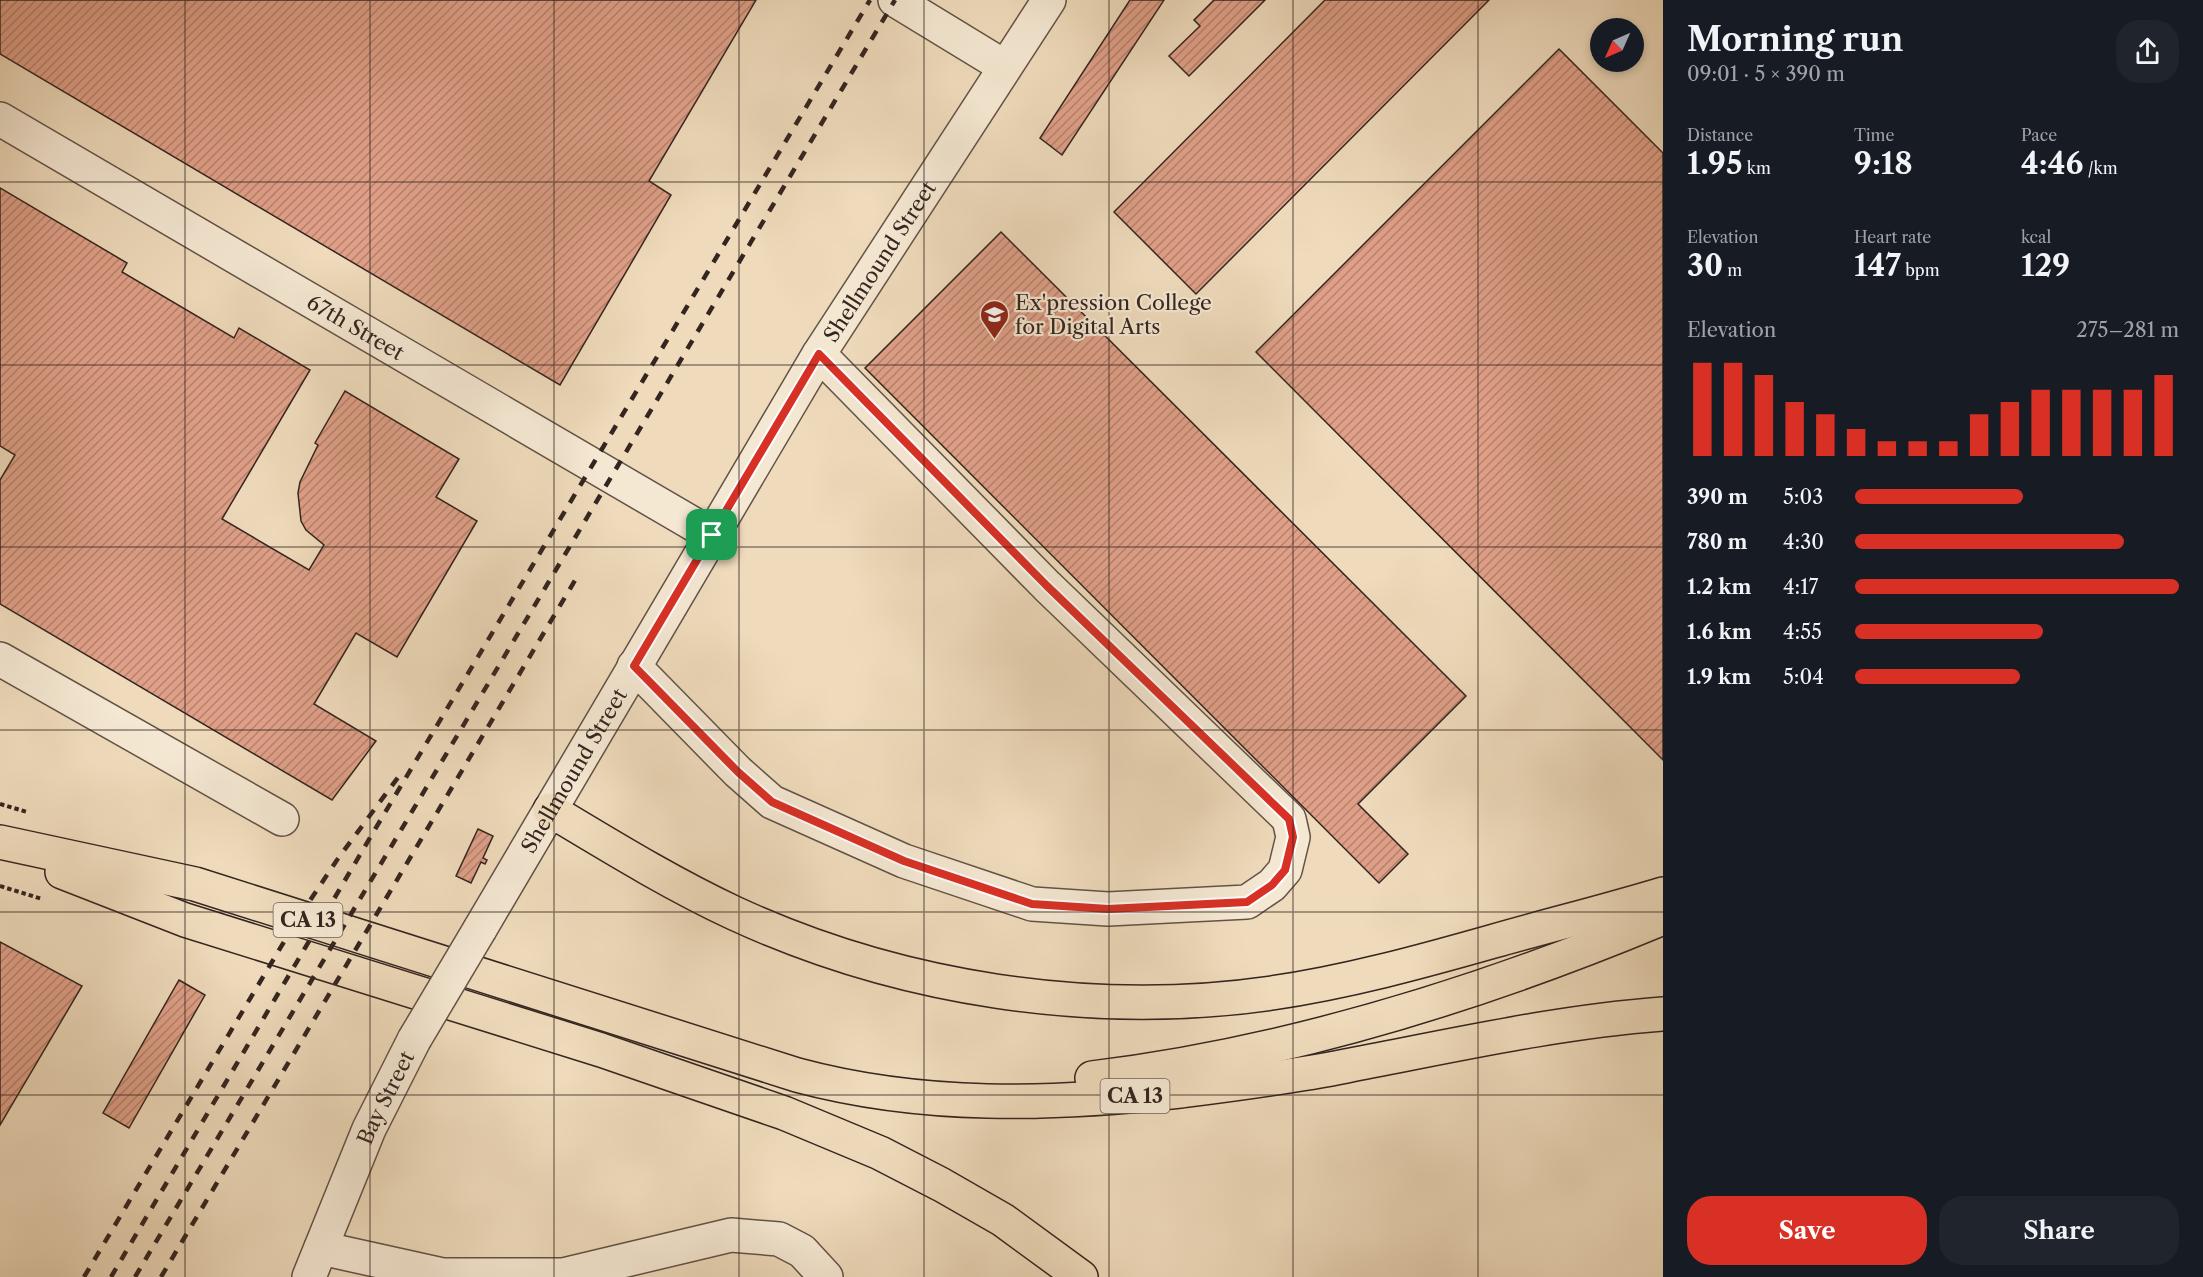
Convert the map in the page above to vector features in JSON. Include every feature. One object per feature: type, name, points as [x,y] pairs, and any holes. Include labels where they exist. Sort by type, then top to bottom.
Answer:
[{"type":"highway","points":[[550,810],[666,879],[745,918],[811,944],[884,967],[948,982],[1063,998],[1141,1002],[1175,1001],[1238,997],[1303,988],[1392,969],[1663,894]]},
{"type":"highway","name":"CA 13","points":[[0,842],[195,884],[765,1065],[832,1084],[867,1091],[934,1099],[1033,1102],[1127,1096],[1251,1082],[1548,1028],[1663,1014]]},
{"type":"highway","name":"CA 13","points":[[0,847],[185,920],[602,1050],[784,1113],[880,1153],[942,1185],[1022,1233],[1081,1277]]},
{"type":"highway","points":[[612,1015],[768,1052],[903,1078],[990,1084],[1063,1082],[1190,1063],[1366,1022],[1433,1003],[1528,971],[1663,918]]},
{"type":"highway","points":[[784,1113],[893,1165],[936,1190],[983,1222],[1044,1277]]},
{"type":"street","points":[[895,0],[1005,67]]},
{"type":"street","name":"Shellmound Street","points":[[480,929],[819,354],[1049,0]]},
{"type":"street","name":"67th Street","points":[[0,119],[712,535]]},
{"type":"street","points":[[634,666],[738,772],[772,802],[904,861],[1032,904],[1108,909],[1247,902],[1272,885],[1285,870],[1293,837],[1289,819],[1047,586],[819,354]]},
{"type":"street","points":[[0,659],[282,819]]},
{"type":"street","name":"Bay Street","points":[[315,1263],[369,1128],[414,1040],[480,929]]},
{"type":"street","points":[[315,1263],[442,1275],[563,1275],[731,1235],[779,1239],[802,1251],[826,1277]]},
{"type":"building","points":[[0,0],[756,0],[649,181],[671,195],[560,385],[0,54]]},
{"type":"building","points":[[1130,0],[1164,0],[1062,155],[1040,138]]},
{"type":"building","points":[[1214,0],[1265,0],[1189,76],[1169,56],[1200,26],[1194,20]]},
{"type":"building","points":[[1325,0],[1489,0],[1196,294],[1114,212]]},
{"type":"building","points":[[1559,49],[1663,153],[1663,760],[1256,352]]},
{"type":"building","points":[[0,188],[127,263],[122,272],[234,338],[239,328],[310,370],[222,519],[309,570],[324,545],[306,530],[301,521],[298,493],[300,482],[318,445],[315,443],[345,391],[459,459],[436,497],[477,521],[397,657],[356,633],[314,704],[376,741],[332,800],[0,604],[0,480],[15,455],[0,446]]},
{"type":"building","points":[[1001,232],[1466,696],[1358,804],[1408,854],[1379,883],[865,368]]},
{"type":"building","points":[[478,829],[493,836],[483,858],[487,860],[485,864],[481,862],[471,883],[456,876]]},
{"type":"building","points":[[0,942],[82,986],[0,1125]]},
{"type":"building","points":[[179,980],[205,995],[129,1128],[103,1113]]},
{"type":"railway","points":[[111,1277],[870,0]]},
{"type":"railway","points":[[135,1277],[895,0]]},
{"type":"railway","points":[[161,1277],[577,577]]},
{"type":"railway","points":[[84,1277],[297,920],[337,860],[399,776]]},
{"type":"place","name":"Ex'pression College for Digital Arts","points":[[994,340]]},
{"type":"route","points":[[819,354],[1047,586],[1289,819],[1293,837],[1285,870],[1272,885],[1247,902],[1108,909],[1032,904],[904,861],[772,802],[738,772],[634,666],[712,535],[819,354]]}]
